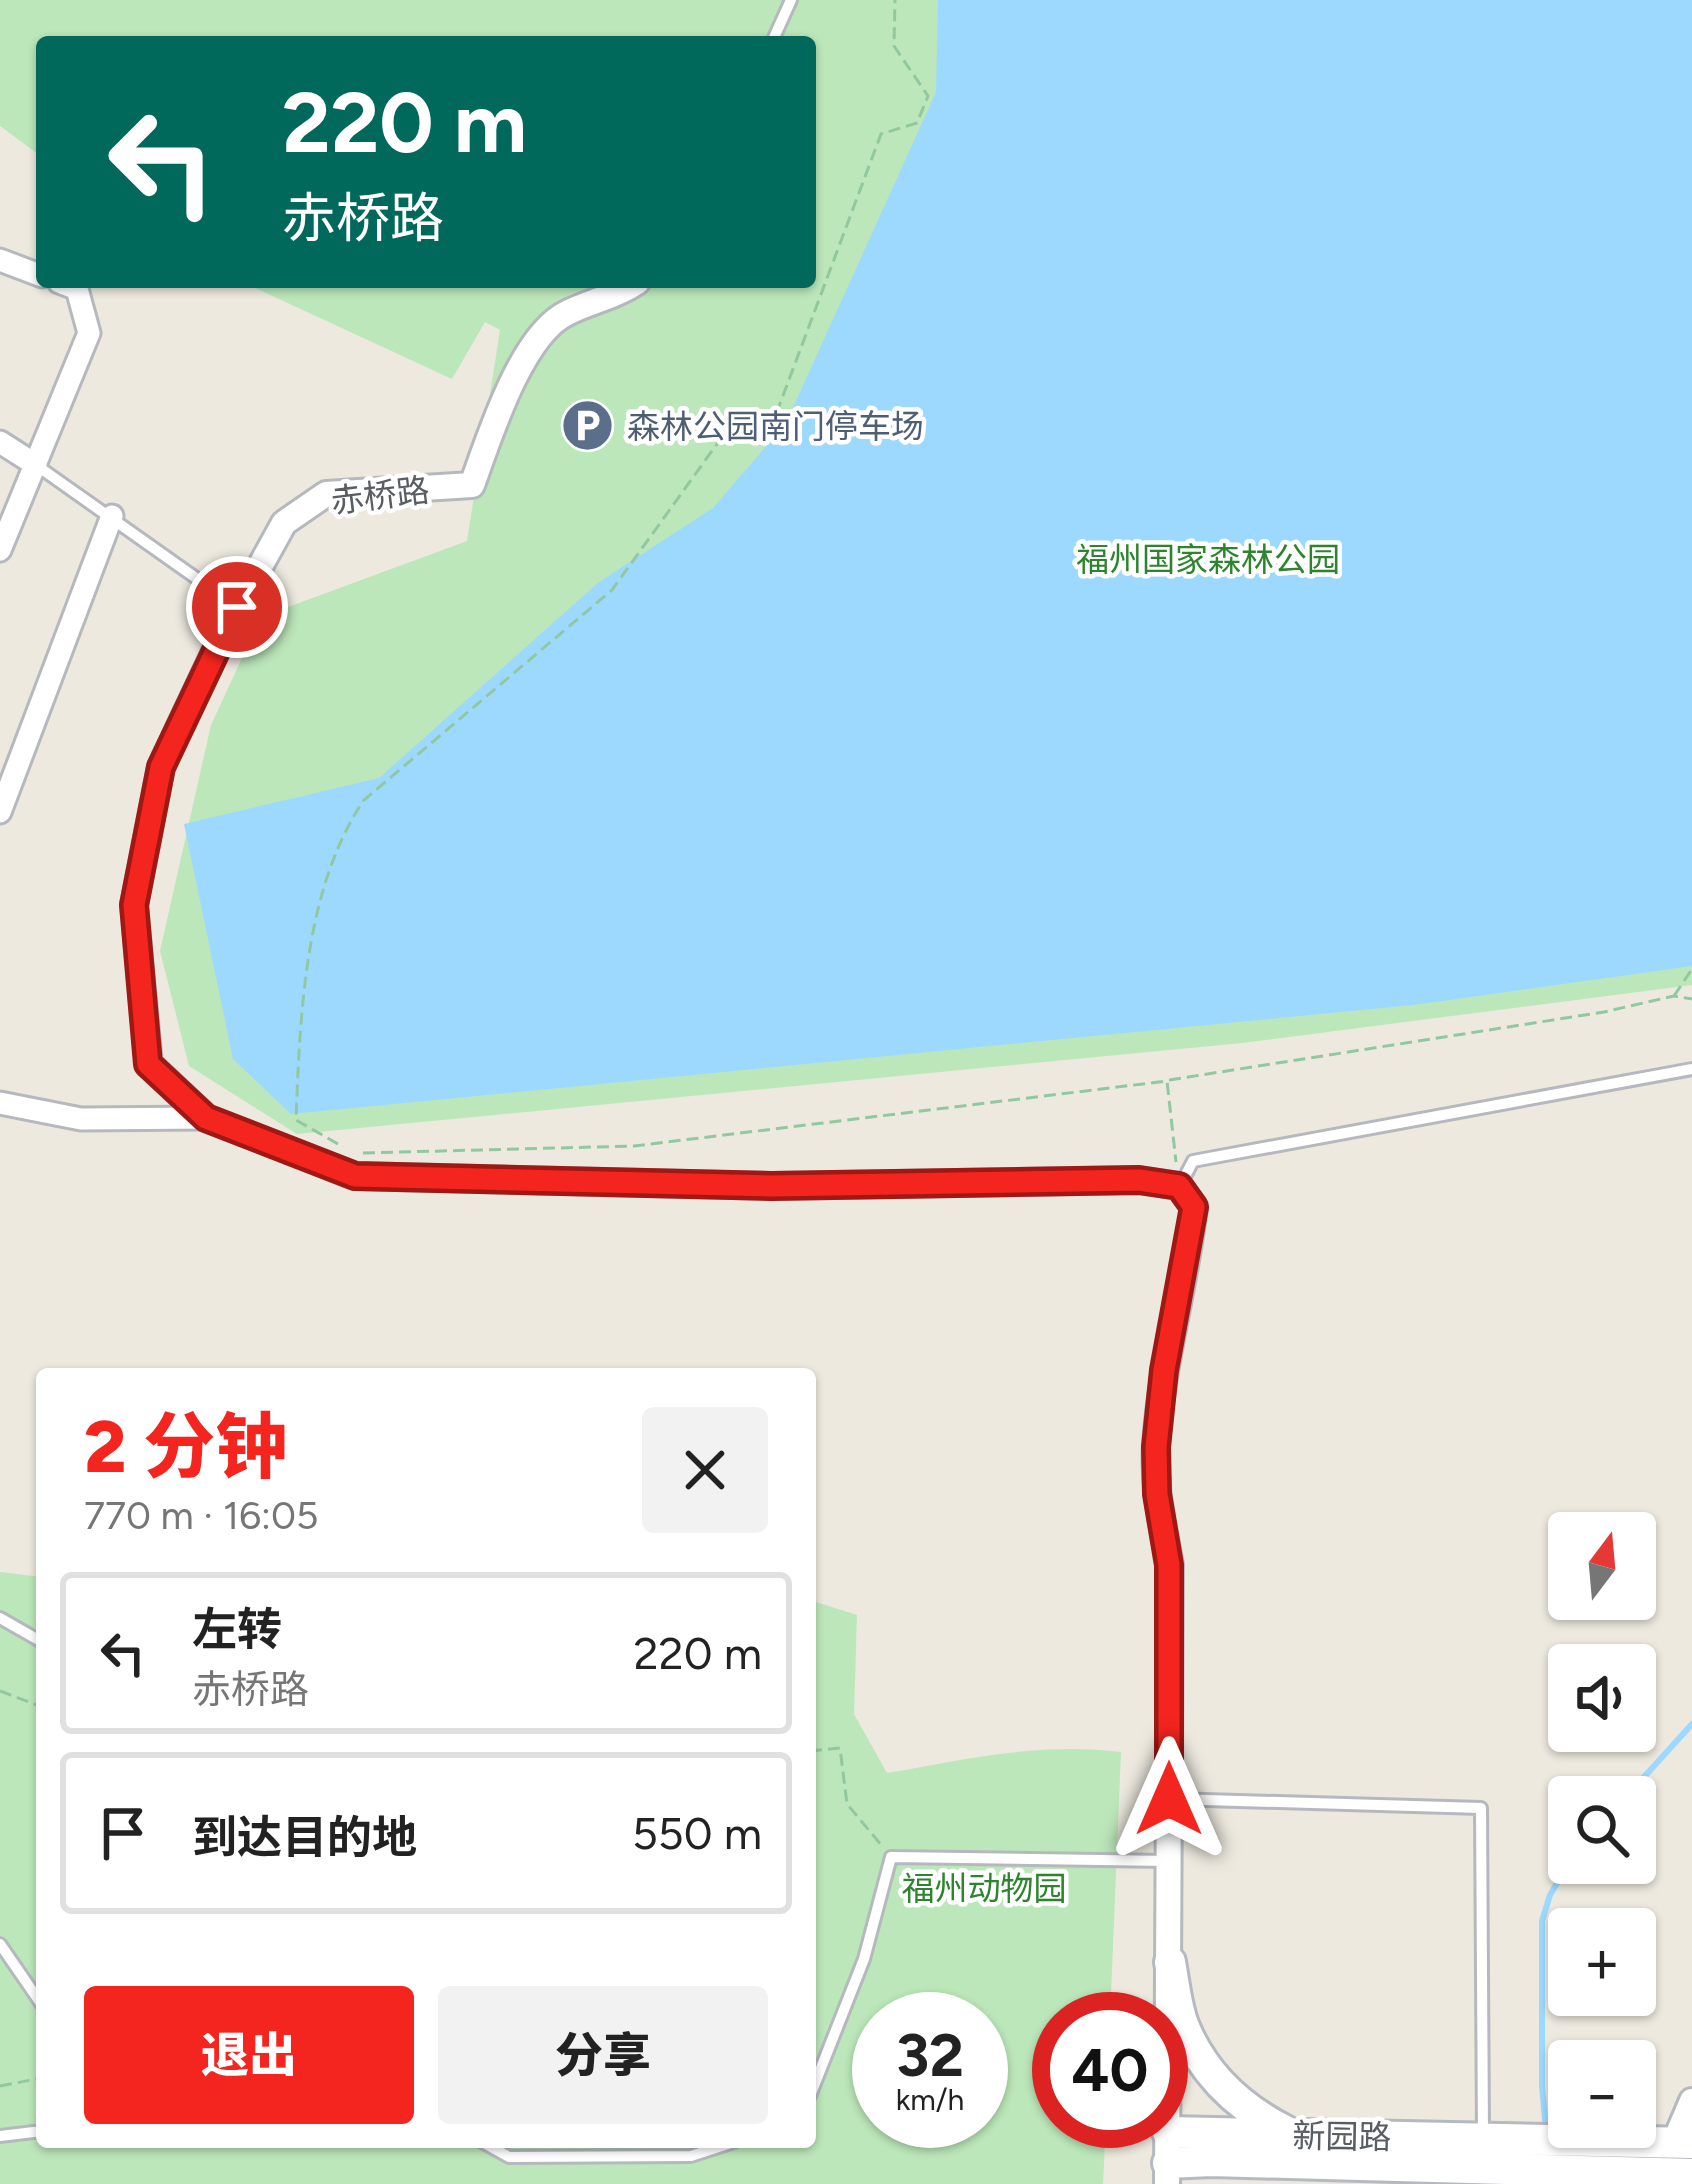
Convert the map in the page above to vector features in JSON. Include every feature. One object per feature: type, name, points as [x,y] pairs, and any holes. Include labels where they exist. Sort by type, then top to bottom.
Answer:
[{"type":"main road","points":[[1170,1962],[1183,2026],[1225,2093],[1292,2149],[1233,2184]]},
{"type":"main road","name":"新园路","points":[[1168,2160],[1483,2139],[1516,2155]]},
{"type":"main road","points":[[1516,2155],[1577,2156],[1683,2143]]},
{"type":"main road","name":"新园路","points":[[1292,2149],[1516,2155]]},
{"type":"main road","points":[[1577,2156],[1692,2174]]},
{"type":"street","points":[[0,260],[36,274]]},
{"type":"street","points":[[0,550],[89,333],[74,288]]},
{"type":"street","name":"赤桥路","points":[[628,288],[563,314],[526,353],[472,485],[326,494],[284,523],[237,607],[161,767],[134,905],[148,1064],[206,1118],[355,1176],[771,1186],[1139,1180],[1179,1186]]},
{"type":"street","points":[[0,442],[36,465]]},
{"type":"street","points":[[0,812],[112,516]]},
{"type":"street","points":[[0,1103],[81,1119],[206,1118]]},
{"type":"street","points":[[1168,2160],[1169,1565],[1157,1494],[1156,1447],[1164,1370],[1194,1207],[1179,1186]]},
{"type":"street","points":[[1683,2143],[1692,2101]]},
{"type":"lane","points":[[775,36],[791,0]]},
{"type":"lane","points":[[36,465],[237,607]]},
{"type":"lane","points":[[1179,1186],[1193,1161],[1692,1069]]},
{"type":"lane","points":[[0,1618],[36,1639]]},
{"type":"lane","points":[[1169,1799],[1481,1808],[1483,2139]]},
{"type":"lane","points":[[816,2081],[864,1959],[891,1857],[1170,1861]]},
{"type":"lane","points":[[0,1944],[36,1997]]},
{"type":"lane","points":[[0,2135],[36,2132]]},
{"type":"lane","points":[[493,2148],[509,2157],[692,2156],[716,2148]]},
{"type":"path","points":[[895,0],[894,46],[928,96],[917,123],[880,134],[775,418],[722,437],[612,590],[364,800],[344,830],[300,1000],[296,1120],[353,1153],[634,1146],[1167,1081],[1604,1012],[1674,996],[1692,999]]},
{"type":"path","points":[[1674,996],[1692,969]]},
{"type":"path","points":[[1167,1081],[1179,1186]]},
{"type":"path","points":[[0,1691],[36,1704]]},
{"type":"path","points":[[816,1750],[840,1748],[848,1804],[891,1857]]},
{"type":"path","points":[[0,2086],[36,2079]]},
{"type":"green space","name":"福州国家森林公园","points":[[0,0],[1692,0],[1692,985],[1242,1043],[297,1134],[189,1066],[160,951],[211,725],[261,617],[467,541],[500,330],[485,322],[452,379],[255,288],[816,288],[816,36],[36,36],[36,153],[0,126]]},
{"type":"green space","name":"福州动物园","points":[[0,1572],[36,1576],[36,2148],[816,2148],[816,1602],[857,1615],[854,1714],[887,1773],[1033,1751],[1121,1752],[1111,1992],[1032,1992],[1032,2148],[1105,2148],[1103,2184],[0,2184]]},
{"type":"water","name":"福州国家森林公园","points":[[938,0],[1692,0],[1692,966],[1413,1005],[291,1114],[233,1059],[184,824],[379,778],[599,582],[713,508],[786,423],[936,92]]},
{"type":"waterway","points":[[1645,1776],[1692,1724]]},
{"type":"waterway","points":[[1546,2129],[1542,1921],[1557,1884]]},
{"type":"place","name":"森林公园南门停车场","points":[[588,426]]},
{"type":"route","points":[[237,607],[161,767],[134,905],[148,1064],[206,1118],[355,1176],[771,1186],[1139,1180],[1179,1186],[1194,1207],[1164,1370],[1155,1471],[1169,1565],[1169,1799]]}]
